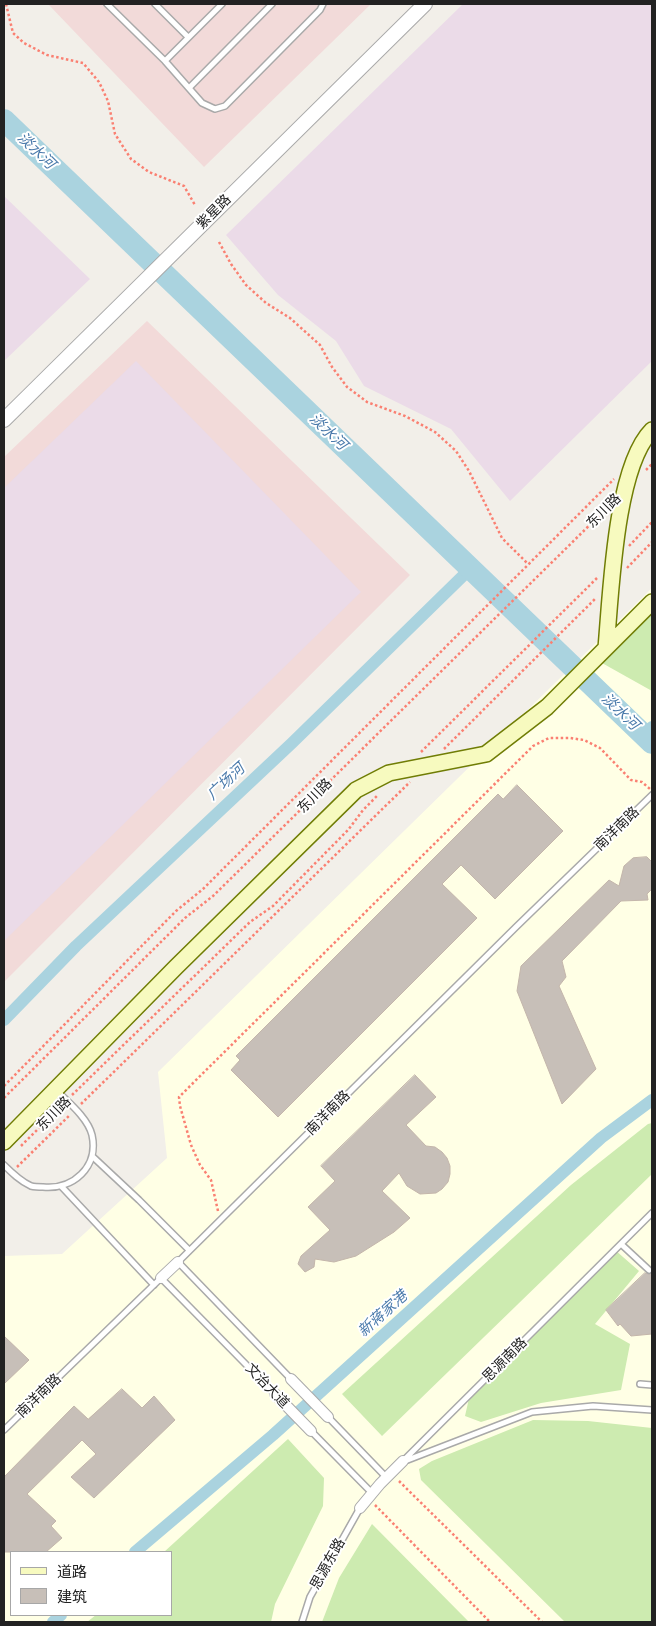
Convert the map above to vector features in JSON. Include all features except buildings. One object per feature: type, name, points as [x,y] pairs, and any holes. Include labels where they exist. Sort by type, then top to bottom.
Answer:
[{"type":"main road","name":"东川路","points":[[606,648],[617,534],[628,474],[643,439],[652,430]]},
{"type":"main road","name":"东川路","points":[[4,1142],[176,967],[356,790],[422,761],[486,754],[547,707],[652,602]]},
{"type":"street","name":"紫星路","points":[[4,420],[425,4]]},
{"type":"street","name":"南洋南路","points":[[158,1282],[178,1262]]},
{"type":"street","name":"文治大道","points":[[291,1379],[328,1417]]},
{"type":"street","name":"文治大道","points":[[275,1394],[311,1430]]},
{"type":"street","name":"思源南路","points":[[360,1508],[403,1461]]},
{"type":"lane","points":[[107,4],[165,61],[202,103],[214,109],[225,106],[320,10],[323,4]]},
{"type":"lane","points":[[155,4],[188,37]]},
{"type":"lane","points":[[165,61],[222,4]]},
{"type":"lane","points":[[189,88],[272,4]]},
{"type":"lane","name":"南洋南路","points":[[178,1262],[652,795]]},
{"type":"lane","points":[[4,1165],[32,1186],[54,1188],[73,1182],[85,1171],[92,1156],[92,1135],[80,1115],[56,1090]]},
{"type":"lane","points":[[92,1156],[189,1250]]},
{"type":"lane","name":"文治大道","points":[[62,1186],[158,1282],[275,1394]]},
{"type":"lane","name":"思源南路","points":[[403,1461],[652,1213]]},
{"type":"lane","points":[[621,1244],[648,1270]]},
{"type":"lane","name":"文治大道","points":[[178,1262],[291,1379]]},
{"type":"lane","name":"南洋南路","points":[[4,1430],[158,1282]]},
{"type":"lane","points":[[640,1384],[652,1385]]},
{"type":"lane","points":[[403,1461],[532,1412],[593,1406],[652,1410]]},
{"type":"lane","name":"文治大道","points":[[328,1417],[389,1475]]},
{"type":"lane","name":"文治大道","points":[[311,1430],[370,1496]]},
{"type":"lane","name":"思源东路","points":[[302,1622],[310,1597],[360,1508]]},
{"type":"path","points":[[6,4],[13,33],[24,43],[47,54],[83,63],[99,82],[108,101],[115,134],[131,159],[149,172],[184,186],[195,205]]},
{"type":"path","points":[[219,242],[231,264],[246,285],[266,303],[290,318],[320,345],[347,387],[367,402],[405,416],[435,432],[456,451],[469,470],[502,538],[528,564]]},
{"type":"path","points":[[645,471],[652,464]]},
{"type":"path","points":[[4,1086],[176,911],[203,889],[618,475]]},
{"type":"path","name":"东川路","points":[[4,1098],[185,918],[213,896],[610,505]]},
{"type":"path","points":[[12,1172],[422,761],[508,667],[569,606]]},
{"type":"path","points":[[422,761],[518,677],[578,616]]},
{"type":"path","points":[[221,1219],[211,1180],[200,1165],[184,1123],[179,1097],[186,1090],[534,746],[549,738],[584,740],[600,748],[631,780],[642,782],[652,791]]},
{"type":"path","name":"东川路","points":[[18,1149],[250,922],[273,906],[348,830],[363,810],[384,789]]},
{"type":"path","points":[[389,1475],[542,1622]]},
{"type":"path","points":[[370,1496],[490,1622]]},
{"type":"shaded area","points":[[48,4],[371,4],[204,167]]},
{"type":"shaded area","points":[[463,4],[652,4],[652,361],[510,501],[451,429],[364,386],[336,341],[278,295],[226,235]]},
{"type":"shaded area","points":[[4,196],[90,279],[4,361]]},
{"type":"shaded area","points":[[147,321],[410,575],[4,982],[4,457]]},
{"type":"shaded area","points":[[136,361],[361,592],[4,941],[4,488]]},
{"type":"shaded area","points":[[652,588],[652,1622],[4,1622],[4,1256],[62,1254],[167,1158],[158,1072]]},
{"type":"green space","points":[[652,614],[652,691],[602,663]]},
{"type":"green space","points":[[652,1123],[652,1174],[382,1436],[342,1394],[571,1185],[648,1124]]},
{"type":"green space","points":[[615,1250],[639,1271],[595,1324],[630,1344],[621,1390],[541,1403],[481,1422],[465,1416],[470,1394]]},
{"type":"green space","points":[[533,1420],[588,1421],[652,1428],[652,1622],[565,1622],[421,1480],[419,1469],[432,1461]]},
{"type":"green space","points":[[288,1439],[324,1478],[323,1506],[275,1604],[271,1622],[87,1622],[95,1616],[172,1616],[172,1551],[165,1551]]},
{"type":"green space","points":[[372,1524],[469,1622],[322,1622],[339,1578]]},
{"type":"waterway","name":"淡水河","points":[[4,120],[652,743]]},
{"type":"waterway","name":"广场河","points":[[4,1020],[76,946],[292,743],[471,568]]},
{"type":"waterway","points":[[644,735],[652,727]]},
{"type":"waterway","name":"新蒋家港","points":[[136,1551],[273,1435],[601,1138],[652,1100]]},
{"type":"waterway","name":"新蒋家港","points":[[53,1622],[60,1616]]}]
